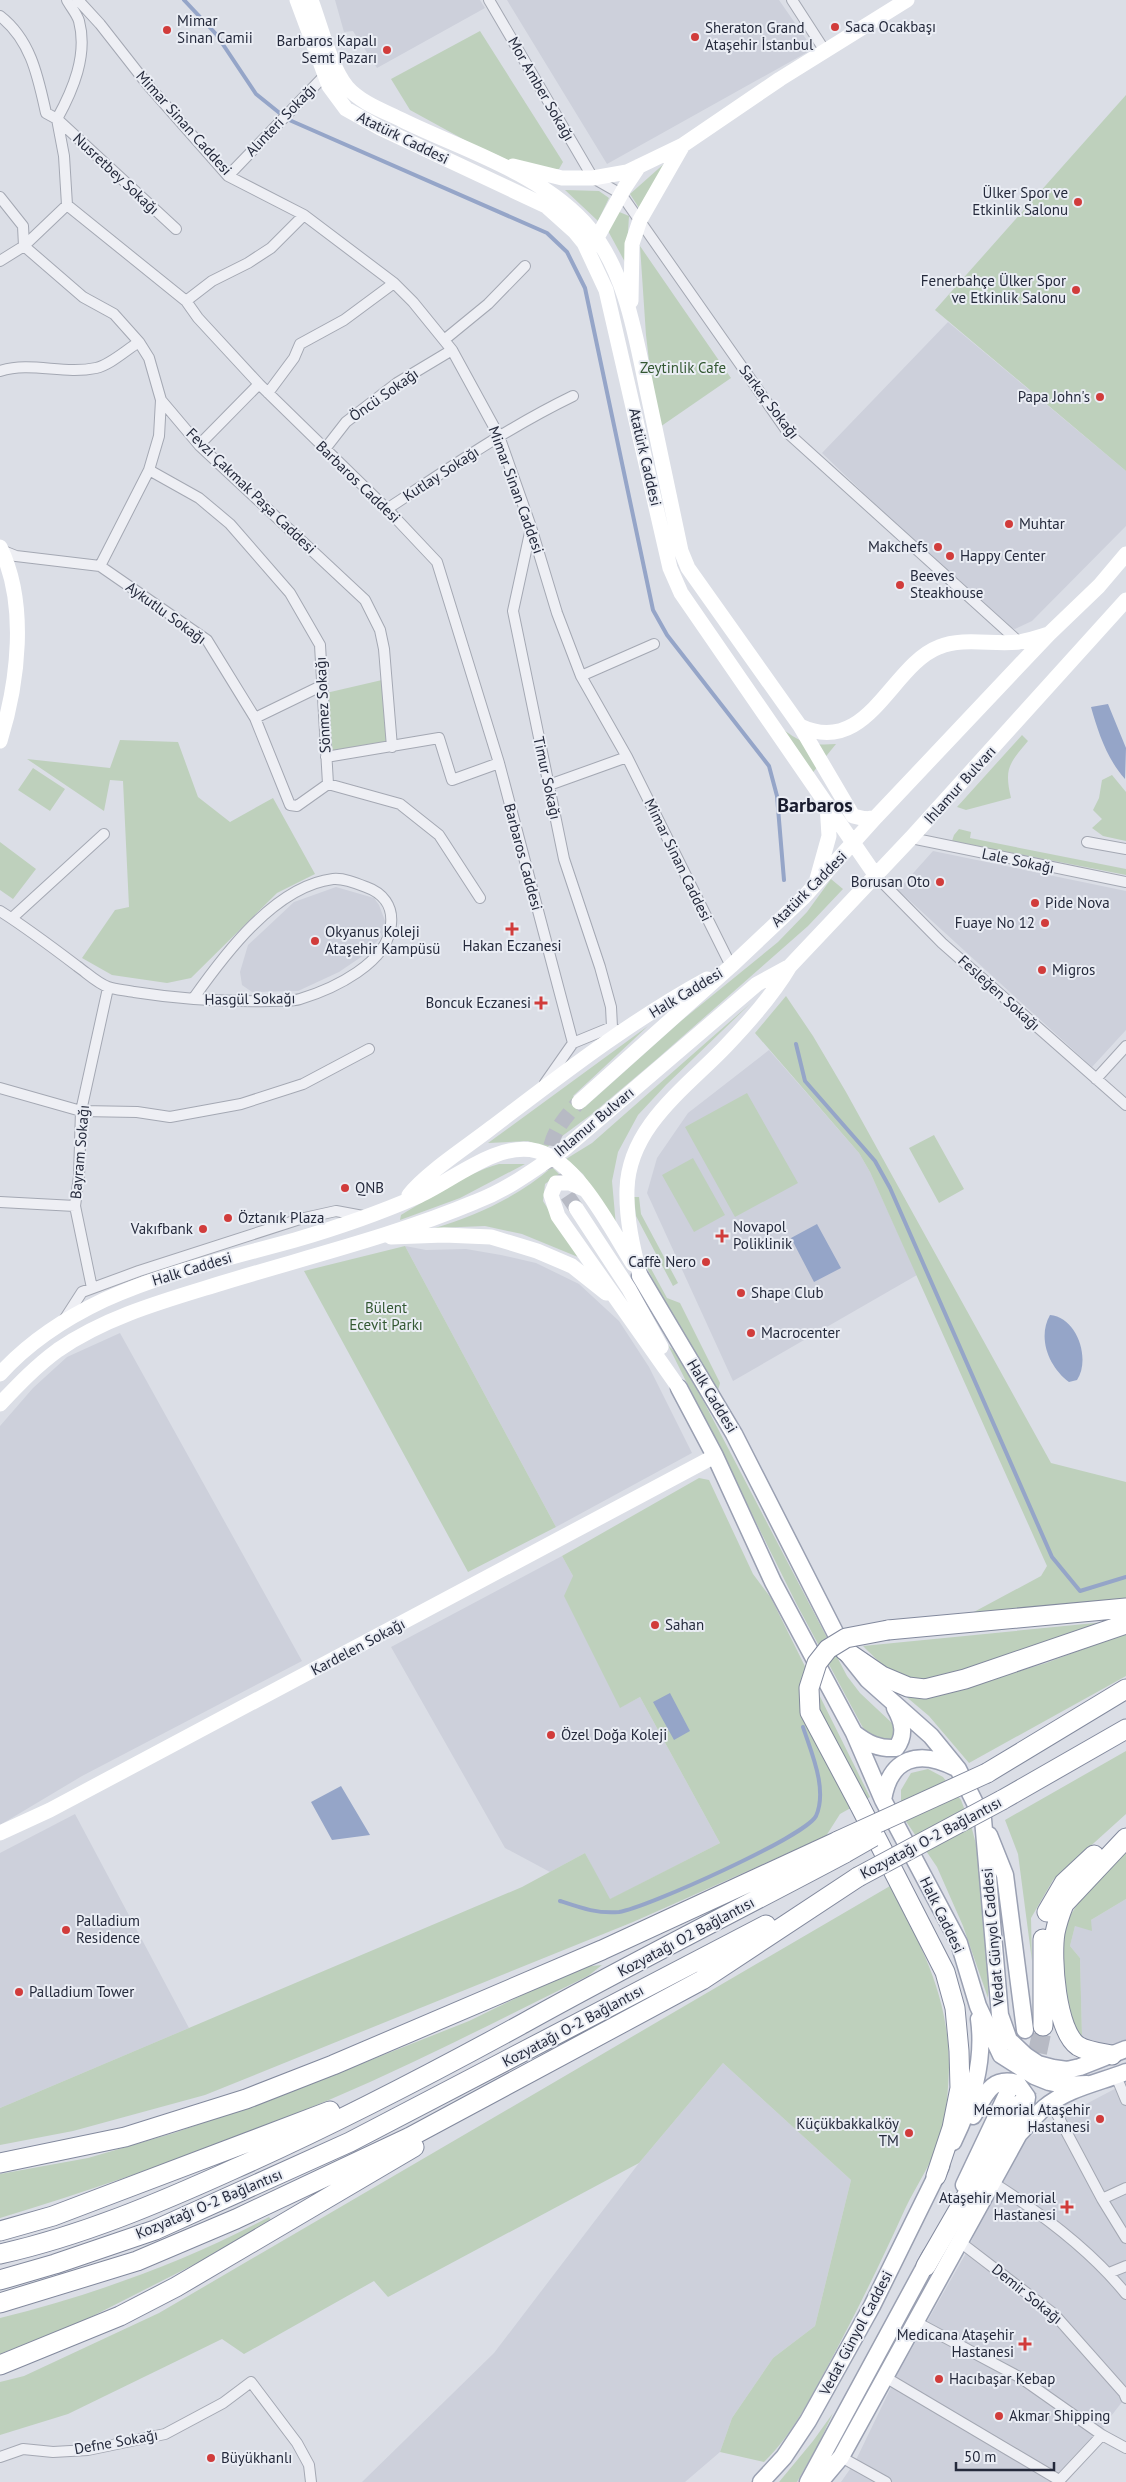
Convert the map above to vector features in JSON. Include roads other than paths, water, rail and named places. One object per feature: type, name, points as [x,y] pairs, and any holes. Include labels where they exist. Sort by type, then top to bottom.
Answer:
[{"type":"highway","points":[[936,2176],[952,2128],[960,2088],[959,2051],[954,2008],[945,1972],[810,1712],[809,1688],[817,1663],[828,1649],[846,1638],[888,1630],[1126,1608]]},
{"type":"highway","points":[[844,1650],[882,1676],[908,1687],[925,1688],[965,1679],[1126,1624]]},
{"type":"highway","name":"Kozyatağı O-2 Bağlantısı","points":[[842,1847],[987,1773],[1126,1689]]},
{"type":"highway","name":"Kozyatağı O-2 Bağlantısı","points":[[0,2280],[155,2230],[350,2142],[858,1877],[1002,1800],[1126,1729]]},
{"type":"highway","points":[[1043,2026],[1042,1951],[1043,1929],[1048,1910],[1064,1883],[1126,1828]]},
{"type":"highway","points":[[1119,2052],[1094,2052],[1078,2046],[1062,2022],[1054,1958],[1055,1935],[1064,1904],[1126,1838]]},
{"type":"highway","points":[[0,2163],[125,2137],[246,2099],[333,2065],[405,2032],[842,1847]]},
{"type":"highway","name":"Kozyatağı O2 Bağlantısı","points":[[527,2021],[842,1847]]},
{"type":"highway","points":[[0,2303],[137,2261],[236,2219],[410,2137],[702,1980],[858,1877]]},
{"type":"highway","points":[[0,2231],[53,2216],[316,2118],[527,2021]]},
{"type":"highway","name":"Kozyatağı O-2 Bağlantısı","points":[[0,2254],[112,2221],[191,2189],[292,2143],[430,2075],[527,2021]]},
{"type":"highway","points":[[0,2365],[120,2316],[176,2287],[320,2204],[573,2051]]},
{"type":"highway","points":[[926,2266],[1014,2098]]},
{"type":"main road","name":"Atatürk Caddesi","points":[[297,0],[331,71],[358,97],[416,127],[490,160],[538,186],[570,209],[596,238],[618,280],[632,322],[681,550],[688,568],[800,726],[853,816]]},
{"type":"main road","name":"Atatürk Caddesi","points":[[311,0],[337,100],[346,109],[380,128],[546,206],[575,232],[589,252],[606,290],[670,568],[681,593],[854,844],[815,885],[731,966]]},
{"type":"main road","points":[[490,160],[562,178],[593,178],[626,172],[683,145],[825,51],[907,0]]},
{"type":"main road","points":[[632,322],[630,279],[632,244],[640,220],[683,145]]},
{"type":"main road","points":[[589,252],[639,166]]},
{"type":"main road","points":[[0,741],[13,682],[18,644],[17,614],[10,577],[1,549]]},
{"type":"main road","points":[[854,844],[876,817],[1050,634],[1099,586],[1126,554]]},
{"type":"main road","name":"Ihlamur Bulvarı","points":[[640,1276],[631,1239],[627,1189],[637,1147],[652,1122],[745,1026],[780,984],[790,966],[911,838],[1126,600]]},
{"type":"main road","points":[[800,726],[820,733],[840,731],[866,716],[921,659],[939,647],[957,644],[1019,642],[1050,634]]},
{"type":"main road","points":[[815,885],[824,861],[829,836],[827,803]]},
{"type":"main road","points":[[876,817],[866,819],[853,816],[854,844],[876,876]]},
{"type":"main road","points":[[579,1102],[731,966]]},
{"type":"main road","name":"Halk Caddesi","points":[[403,1202],[413,1190],[597,1049],[616,1030],[731,966]]},
{"type":"main road","name":"Ihlamur Bulvarı","points":[[375,1238],[476,1202],[529,1175],[757,984],[790,966]]},
{"type":"main road","name":"Halk Caddesi","points":[[0,1374],[31,1345],[62,1323],[105,1300],[180,1270],[296,1240],[366,1217],[403,1202],[504,1151],[536,1150],[562,1163],[584,1189],[640,1276],[734,1434],[844,1650],[868,1680],[931,1736],[958,1770]]},
{"type":"main road","points":[[584,1189],[570,1183],[556,1182],[550,1195],[558,1216],[678,1388]]},
{"type":"main road","points":[[576,1208],[629,1289],[661,1347],[678,1388]]},
{"type":"main road","points":[[375,1238],[444,1235],[490,1237],[537,1251],[572,1266],[623,1307]]},
{"type":"main road","name":"Halk Caddesi","points":[[0,1404],[29,1374],[59,1350],[106,1324],[165,1300],[375,1238]]},
{"type":"main road","name":"Halk Caddesi","points":[[678,1388],[715,1456],[773,1582],[854,1734],[883,1800],[959,1943],[978,2006]]},
{"type":"main road","name":"Kardelen Sokağı","points":[[0,1833],[50,1810],[715,1456]]},
{"type":"main road","points":[[854,1734],[883,1749],[896,1748],[903,1740],[902,1726],[894,1705]]},
{"type":"main road","points":[[883,1800],[890,1777],[897,1767],[908,1760],[919,1757],[942,1761],[958,1770]]},
{"type":"main road","name":"Vedat Günyol Caddesi","points":[[958,1770],[982,1820],[1000,2015],[1009,2040],[1038,2064],[1067,2070],[1119,2052]]},
{"type":"main road","points":[[982,1820],[1005,1875],[1025,2030]]},
{"type":"main road","points":[[978,2006],[1002,2055],[1016,2066],[1049,2082],[1063,2085],[1087,2084]]},
{"type":"main road","points":[[936,2176],[963,2121],[976,2085],[982,2037],[978,2006]]},
{"type":"main road","points":[[820,2482],[841,2457],[1020,2134],[1042,2109],[1051,2103],[1087,2084],[1121,2074]]},
{"type":"main road","points":[[936,2176],[988,2090],[997,2082],[1006,2080],[1017,2083],[1024,2090],[1027,2097],[1020,2134]]},
{"type":"main road","name":"Vedat Günyol Caddesi","points":[[761,2482],[784,2457],[808,2421],[872,2306],[936,2176]]},
{"type":"main road","points":[[808,2482],[926,2266]]},
{"type":"street","points":[[0,261],[24,246],[67,204],[64,156],[57,119],[71,94],[81,56],[78,20],[67,0]]},
{"type":"street","name":"Mimar Sinan Caddesi","points":[[78,0],[100,24],[147,84],[228,176],[304,215],[394,283],[413,302],[452,350],[499,436],[532,527],[557,613],[581,676],[627,757],[731,966]]},
{"type":"street","name":"Mor Amber Sokağı","points":[[489,0],[593,178]]},
{"type":"street","points":[[792,0],[825,51]]},
{"type":"street","points":[[0,16],[27,47],[37,73],[46,114],[57,119]]},
{"type":"street","name":"Alınteri Sokağı","points":[[228,176],[290,110],[331,71]]},
{"type":"street","name":"Nusretbey Sokağı","points":[[57,119],[176,229]]},
{"type":"street","name":"Sarkaç Sokağı","points":[[593,178],[621,194],[789,434],[1019,642]]},
{"type":"street","points":[[0,197],[23,226],[24,246]]},
{"type":"street","name":"Barbaros Caddesi","points":[[67,204],[186,301],[198,318],[259,384],[387,509],[437,562],[498,763],[573,1043]]},
{"type":"street","points":[[186,301],[212,280],[248,263],[271,248],[304,215]]},
{"type":"street","name":"Fevzi Çakmak Paşa Caddesi","points":[[24,246],[83,297],[114,314],[149,358],[161,400],[199,445],[365,600],[380,630],[384,649],[392,747]]},
{"type":"street","points":[[444,340],[488,304],[525,266]]},
{"type":"street","points":[[268,393],[294,358],[300,344],[344,320],[394,283]]},
{"type":"street","points":[[0,371],[16,366],[68,371],[97,368],[138,342]]},
{"type":"street","name":"Öncü Sokağı","points":[[324,449],[346,422],[396,383],[452,350]]},
{"type":"street","points":[[199,445],[259,384]]},
{"type":"street","name":"Kutlay Sokağı","points":[[387,509],[499,436],[534,415],[573,396]]},
{"type":"street","points":[[1,549],[16,556],[100,566],[149,470],[159,436],[161,400]]},
{"type":"street","name":"Sönmez Sokağı","points":[[149,470],[199,498],[230,524],[290,592],[320,645],[328,784]]},
{"type":"street","name":"Timur Sokağı","points":[[532,527],[513,612],[564,859],[600,967],[616,1030]]},
{"type":"street","name":"Aykutlu Sokağı","points":[[100,566],[207,640],[255,718],[290,805],[297,806],[328,784]]},
{"type":"street","points":[[581,676],[654,644]]},
{"type":"street","points":[[255,718],[321,686]]},
{"type":"street","points":[[326,757],[439,738],[452,780],[498,763]]},
{"type":"street","points":[[549,785],[627,757]]},
{"type":"street","points":[[328,784],[400,804],[439,836],[480,898]]},
{"type":"street","points":[[12,918],[104,834]]},
{"type":"street","name":"Lale Sokağı","points":[[911,838],[1126,882]]},
{"type":"street","points":[[1087,842],[1126,849]]},
{"type":"street","name":"Fesleğen Sokağı","points":[[876,876],[942,943],[1126,1105]]},
{"type":"street","name":"Hasgül Sokağı","points":[[0,911],[108,988],[194,999],[242,1002],[299,1000],[367,966],[385,946],[392,926],[392,915],[386,899],[372,889],[352,881],[334,879],[312,884],[288,896],[238,941],[215,968],[194,999]]},
{"type":"street","name":"Bayram Sokağı","points":[[92,1288],[75,1206],[79,1176],[82,1111],[108,988]]},
{"type":"street","points":[[537,1094],[573,1043],[616,1030]]},
{"type":"street","points":[[1096,1079],[1126,1046]]},
{"type":"street","points":[[0,1088],[82,1111],[137,1112],[170,1117],[242,1104],[303,1084],[369,1049]]},
{"type":"street","points":[[0,1202],[75,1206]]},
{"type":"street","points":[[62,1323],[82,1292],[92,1288],[300,1219],[336,1211],[366,1217]]},
{"type":"street","points":[[1121,2074],[1126,2100]]},
{"type":"street","points":[[1051,2103],[1102,2199],[1126,2238]]},
{"type":"street","points":[[992,2182],[1062,2231],[1109,2273],[1126,2294]]},
{"type":"street","points":[[1102,2199],[1126,2188]]},
{"type":"street","name":"Demir Sokağı","points":[[960,2242],[1054,2314],[1099,2362],[1126,2398]]},
{"type":"street","points":[[1109,2273],[1126,2266]]},
{"type":"street","points":[[916,2322],[1021,2378],[1102,2435],[1126,2448]]},
{"type":"street","points":[[885,2377],[1059,2481],[1102,2435]]},
{"type":"street","name":"Defne Sokağı","points":[[0,2457],[23,2449],[53,2452],[88,2450],[165,2434],[224,2403],[251,2382],[297,2443],[310,2465],[311,2482]]},
{"type":"street","points":[[841,2457],[886,2482]]},
{"type":"water","points":[[1108,704],[1126,748],[1125,779],[1108,754],[1091,707]]},
{"type":"water","points":[[817,1224],[841,1268],[814,1282],[791,1238]]},
{"type":"water","points":[[1050,1315],[1068,1323],[1079,1340],[1082,1361],[1081,1371],[1077,1380],[1069,1382],[1062,1376],[1047,1352],[1045,1333]]},
{"type":"water","points":[[670,1693],[690,1731],[674,1740],[653,1702]]},
{"type":"water","points":[[341,1786],[370,1835],[332,1840],[311,1802]]},
{"type":"waterway","points":[[184,0],[216,34],[256,94],[287,119],[547,233],[567,252],[585,288],[653,610],[667,635],[769,766],[777,796],[784,880]]},
{"type":"waterway","points":[[796,1044],[805,1081],[875,1161],[890,1188],[1052,1557],[1080,1591],[1126,1577]]},
{"type":"waterway","points":[[560,1901],[604,1912],[619,1912],[635,1908],[724,1870],[785,1839],[806,1826],[816,1816],[820,1794],[814,1759],[803,1727]]},
{"type":"tunnel","points":[[576,1208],[557,1178],[550,1154],[557,1130],[579,1102]]},
{"type":"tunnel","points":[[1019,2105],[1031,2084],[1043,2026]]},
{"type":"place","name":"Saca Ocakbaşı","points":[[835,27]]},
{"type":"place","name":"Mimar Sinan Camii","points":[[167,30]]},
{"type":"place","name":"Sheraton Grand Ataşehir İstanbul","points":[[695,37]]},
{"type":"place","name":"Barbaros Kapalı Semt Pazarı","points":[[387,50]]},
{"type":"place","name":"Ülker Spor ve Etkinlik Salonu","points":[[1078,202]]},
{"type":"place","name":"Fenerbahçe Ülker Spor ve Etkinlik Salonu","points":[[1076,290]]},
{"type":"place","name":"Papa John's","points":[[1100,397]]},
{"type":"place","name":"Muhtar","points":[[1009,524]]},
{"type":"place","name":"Makchefs","points":[[938,547]]},
{"type":"place","name":"Happy Center","points":[[950,556]]},
{"type":"place","name":"Beeves Steakhouse","points":[[900,585]]},
{"type":"place","name":"Borusan Oto","points":[[940,882]]},
{"type":"place","name":"Pide Nova","points":[[1035,903]]},
{"type":"place","name":"Fuaye No 12","points":[[1045,923]]},
{"type":"place","name":"Hakan Eczanesi","points":[[512,929]]},
{"type":"place","name":"Okyanus Koleji Ataşehir Kampüsü","points":[[315,941]]},
{"type":"place","name":"Migros","points":[[1042,970]]},
{"type":"place","name":"Boncuk Eczanesi","points":[[541,1003]]},
{"type":"place","name":"QNB","points":[[345,1188]]},
{"type":"place","name":"Öztanık Plaza","points":[[228,1218]]},
{"type":"place","name":"Vakıfbank","points":[[203,1229]]},
{"type":"place","name":"Novapol Poliklinik","points":[[722,1236]]},
{"type":"place","name":"Caffè Nero","points":[[706,1262]]},
{"type":"place","name":"Shape Club","points":[[741,1293]]},
{"type":"place","name":"Macrocenter","points":[[751,1333]]},
{"type":"place","name":"Sahan","points":[[655,1625]]},
{"type":"place","name":"Özel Doğa Koleji","points":[[551,1735]]},
{"type":"place","name":"Palladium Residence","points":[[66,1930]]},
{"type":"place","name":"Palladium Tower","points":[[19,1992]]},
{"type":"place","name":"Memorial Ataşehir Hastanesi","points":[[1100,2119]]},
{"type":"place","name":"Küçükbakkalköy TM","points":[[909,2133]]},
{"type":"place","name":"Ataşehir Memorial Hastanesi","points":[[1067,2207]]},
{"type":"place","name":"Medicana Ataşehir Hastanesi","points":[[1025,2344]]},
{"type":"place","name":"Hacıbaşar Kebap","points":[[939,2379]]},
{"type":"place","name":"Akmar Shipping","points":[[999,2416]]},
{"type":"place","name":"Büyükhanlı","points":[[211,2458]]},
{"type":"district","name":"Barbaros","points":[[815,805]]},
{"type":"park label","name":"Zeytinlik Cafe","points":[[683,368]]},
{"type":"park label","name":"Bülent Ecevit Parkı","points":[[386,1316]]}]
